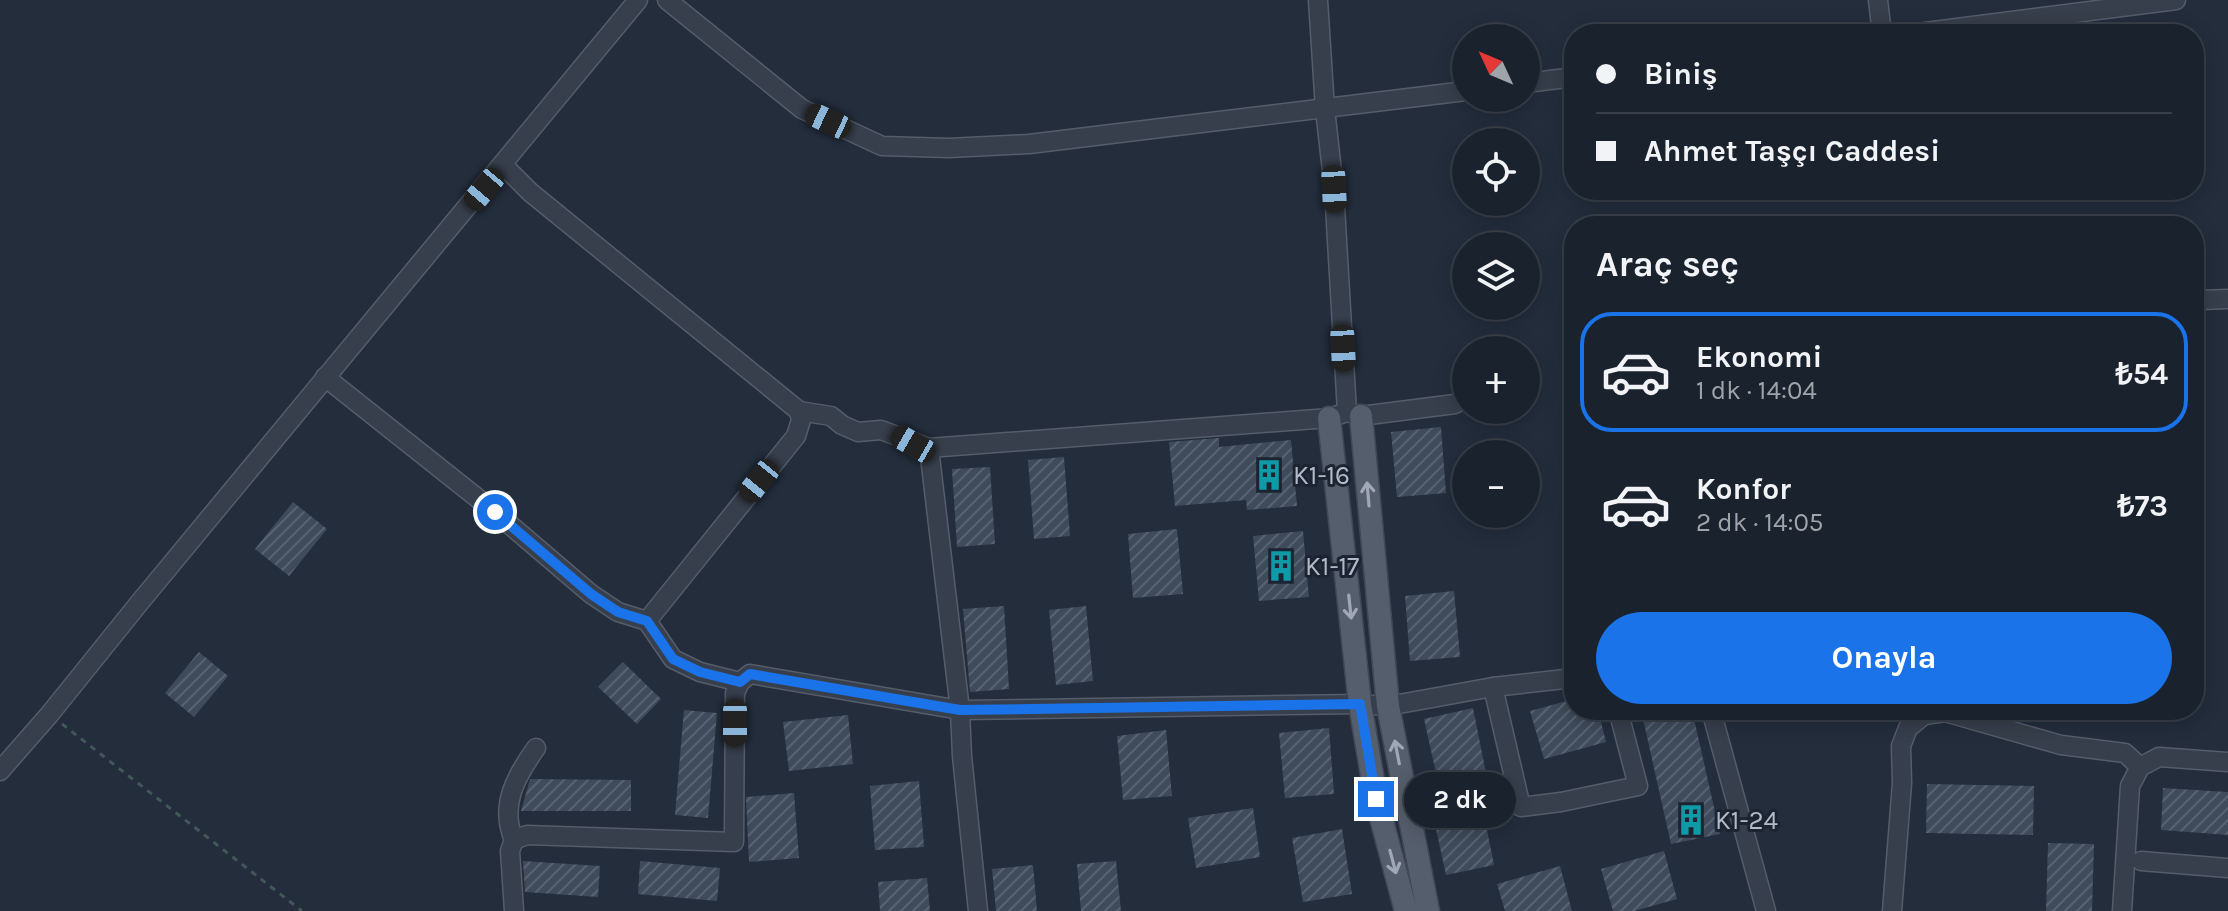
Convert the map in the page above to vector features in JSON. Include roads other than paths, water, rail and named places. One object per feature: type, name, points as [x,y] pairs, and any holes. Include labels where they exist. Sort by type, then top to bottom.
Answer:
[{"type":"main road","points":[[1345,415],[1360,704],[1376,799],[1406,911]]},
{"type":"main road","points":[[1345,415],[1388,706],[1428,911]]},
{"type":"street","points":[[0,771],[325,377],[504,166],[638,0]]},
{"type":"street","points":[[667,0],[802,109],[882,146],[949,148],[1029,144],[1452,93]]},
{"type":"street","points":[[1318,0],[1334,189],[1345,415]]},
{"type":"street","points":[[1878,0],[1881,24]]},
{"type":"street","points":[[1988,24],[2175,0]]},
{"type":"street","points":[[1540,81],[1564,78]]},
{"type":"street","points":[[504,166],[530,192],[799,411],[831,416],[858,432],[881,430],[929,448],[1452,404]]},
{"type":"street","points":[[2204,300],[2228,299]]},
{"type":"street","points":[[325,377],[495,512],[591,594],[618,612],[647,621],[673,659],[700,672],[740,682]]},
{"type":"street","points":[[647,621],[796,436],[801,420],[799,411]]},
{"type":"street","points":[[929,448],[960,710],[978,911]]},
{"type":"street","points":[[514,840],[527,835],[734,842],[735,693],[740,682],[750,674],[960,710],[1388,706],[1493,687],[1564,679]]},
{"type":"street","points":[[1493,687],[1521,807],[1638,786],[1621,720]]},
{"type":"street","points":[[1714,720],[1766,911]]},
{"type":"street","points":[[1892,911],[1902,783],[1901,746],[1908,728],[1918,720]]},
{"type":"street","points":[[1973,720],[2061,745],[2125,753],[2140,767]]},
{"type":"street","points":[[514,911],[510,851],[514,840],[507,824],[509,797],[517,774],[536,748]]},
{"type":"street","points":[[2122,911],[2130,786],[2140,767],[2159,757],[2228,762]]},
{"type":"street","points":[[2141,861],[2228,868]]},
{"type":"place","name":"K1-16","points":[[1269,475]]},
{"type":"place","name":"K1-17","points":[[1281,566]]},
{"type":"place","name":"K1-24","points":[[1691,820]]}]
